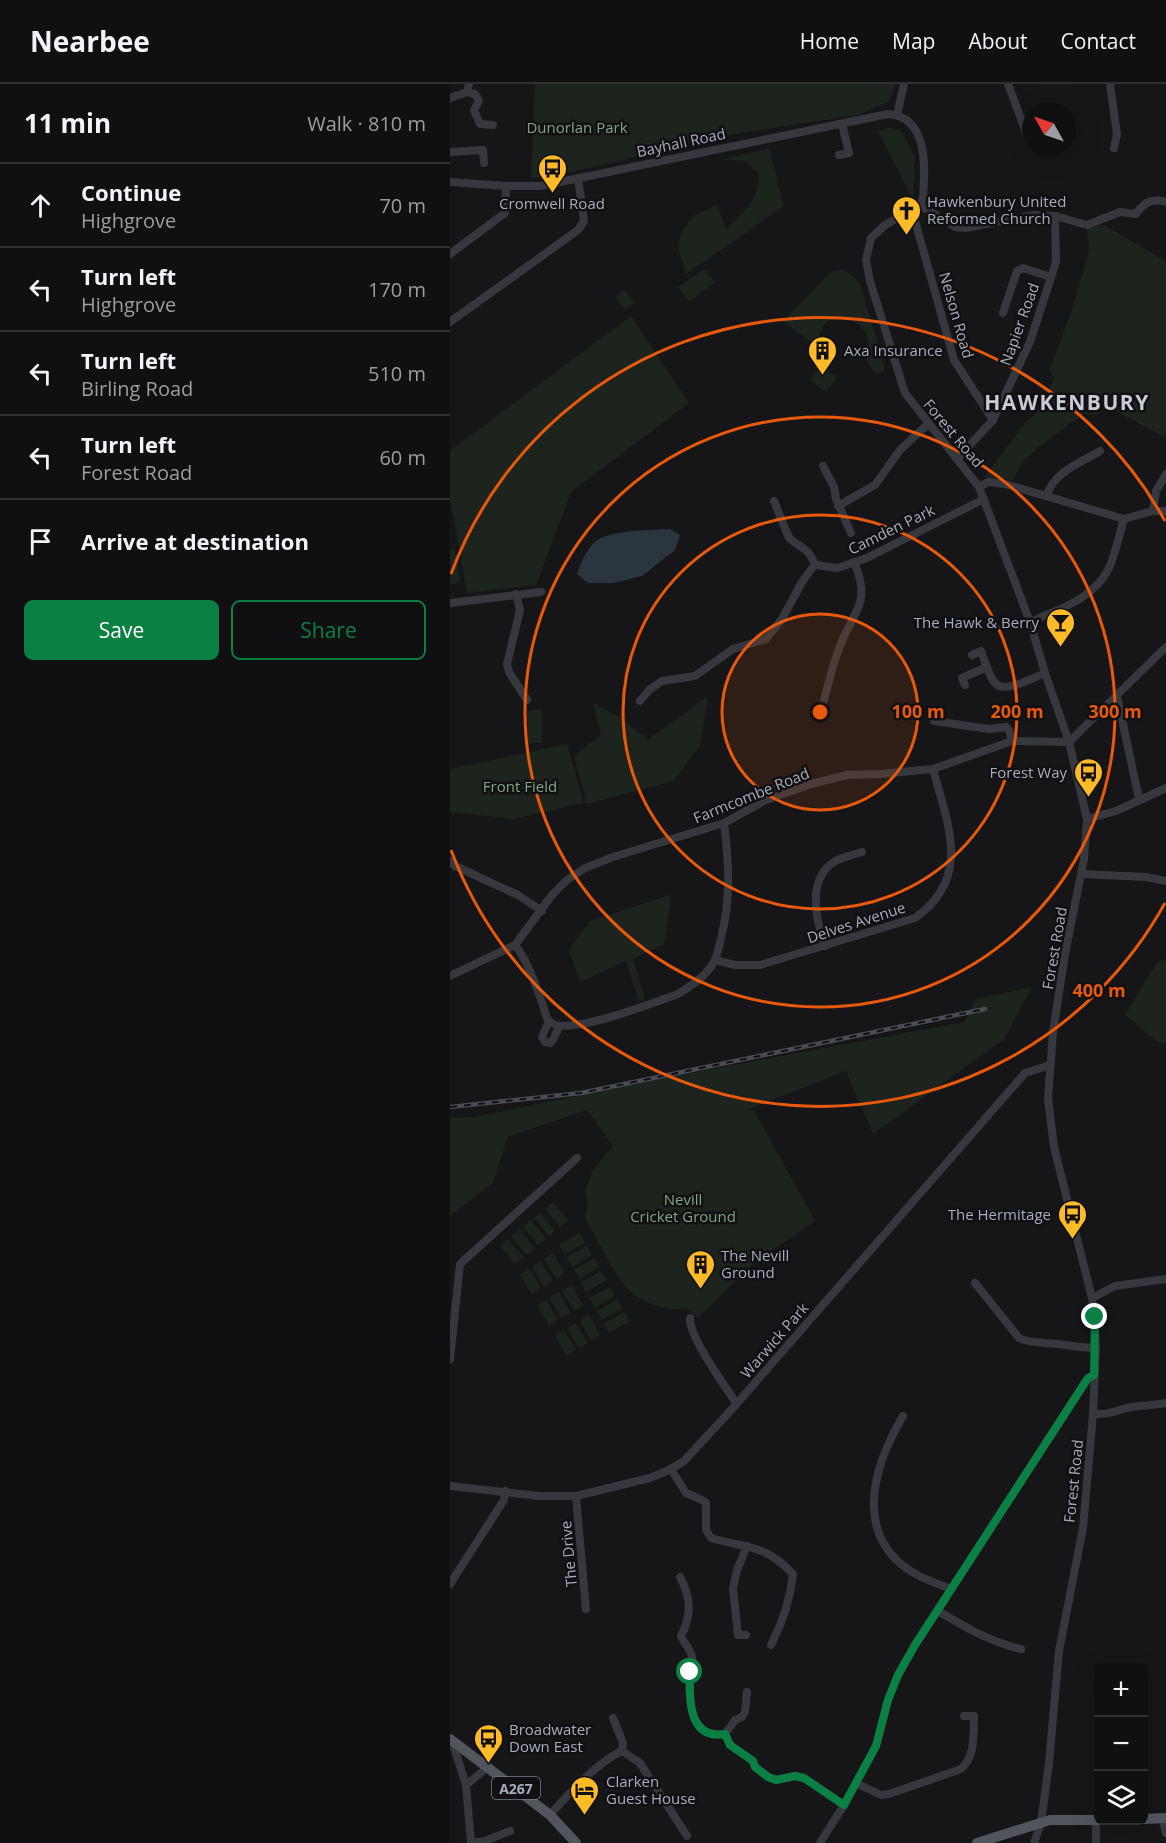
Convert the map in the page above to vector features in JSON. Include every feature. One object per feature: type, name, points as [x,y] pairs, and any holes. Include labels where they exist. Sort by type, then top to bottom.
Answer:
[{"type":"main road","name":"A267","points":[[451,1740],[550,1815],[576,1843]]},
{"type":"main road","points":[[1148,1819],[1164,1818]]},
{"type":"main road","points":[[977,1843],[1050,1820],[1094,1821]]},
{"type":"street","points":[[904,84],[897,115],[913,126],[921,138],[924,161],[923,198],[915,207],[956,227],[965,228],[1023,216],[1055,216],[1087,225],[1120,212],[1136,214],[1148,201],[1156,199],[1166,202]]},
{"type":"street","points":[[1008,84],[1022,122]]},
{"type":"street","points":[[1110,84],[1117,134],[1114,148]]},
{"type":"street","points":[[450,98],[468,88],[479,101],[474,110],[480,124],[493,125]]},
{"type":"street","name":"Bayhall Road","points":[[450,182],[541,186],[888,114],[897,115]]},
{"type":"street","points":[[839,155],[849,153],[842,124]]},
{"type":"street","points":[[450,152],[483,150],[484,163]]},
{"type":"street","points":[[450,322],[578,230],[584,221],[578,178]]},
{"type":"street","points":[[450,254],[505,213],[506,186]]},
{"type":"street","name":"Nelson Road","points":[[915,207],[954,360],[993,420]]},
{"type":"street","name":"Forest Road","points":[[915,207],[876,231],[868,244],[866,260],[870,281],[901,383],[912,404],[979,487],[984,499],[1030,622],[1045,674],[1069,742],[1087,819],[1082,874],[1060,982],[1048,1098],[1054,1147],[1092,1298],[1096,1347],[1093,1414],[1083,1528],[1059,1651],[1049,1763],[1041,1823],[1034,1843]]},
{"type":"street","name":"Napier Road","points":[[957,459],[993,420],[1030,342],[1056,262],[1055,216]]},
{"type":"street","points":[[1003,313],[1017,271],[1023,268],[1051,277]]},
{"type":"street","points":[[838,506],[875,485],[900,450],[928,424]]},
{"type":"street","points":[[1047,495],[1058,476],[1100,451]]},
{"type":"street","points":[[823,466],[834,487],[838,506],[851,533]]},
{"type":"street","points":[[1153,511],[1156,491],[1166,474]]},
{"type":"street","points":[[979,487],[988,482],[995,482],[1047,495],[1124,519],[1153,511],[1166,512]]},
{"type":"street","name":"Camden Park","points":[[816,565],[837,568],[854,562],[886,549],[984,499]]},
{"type":"street","points":[[638,688],[643,698],[662,681],[695,676],[733,649],[766,639],[782,619],[807,574],[816,565],[808,552],[789,538],[779,505]]},
{"type":"street","points":[[1030,622],[1082,598],[1104,576],[1124,519]]},
{"type":"street","points":[[823,700],[838,649],[860,607],[861,587],[854,562]]},
{"type":"street","points":[[450,603],[541,592]]},
{"type":"street","points":[[516,594],[524,624],[514,638],[507,664],[509,672],[527,700]]},
{"type":"street","points":[[1069,742],[1166,647]]},
{"type":"street","points":[[972,655],[981,651],[993,681],[1006,688],[1045,674]]},
{"type":"street","points":[[965,685],[962,678],[987,666]]},
{"type":"street","points":[[1117,696],[1139,799]]},
{"type":"street","points":[[934,721],[989,729],[1006,728],[1009,730],[1012,741]]},
{"type":"street","name":"Farmcombe Road","points":[[450,976],[515,945],[552,895],[567,880],[585,868],[613,857],[724,823],[766,800],[811,784],[847,775],[933,769],[1012,741],[1069,742]]},
{"type":"street","name":"Delves Avenue","points":[[715,960],[735,965],[760,965],[915,918],[936,902],[946,885],[950,872],[951,849],[933,769]]},
{"type":"street","points":[[1087,819],[1116,811],[1166,788]]},
{"type":"street","points":[[515,945],[535,982],[549,1021],[559,1027],[574,1027],[678,994],[699,979],[715,960],[725,922],[729,886],[724,823]]},
{"type":"street","points":[[825,946],[818,925],[816,889],[822,874],[835,861],[862,852]]},
{"type":"street","points":[[450,861],[455,866],[518,895],[542,911]]},
{"type":"street","points":[[1082,874],[1146,877],[1166,881]]},
{"type":"street","points":[[549,1021],[543,1037],[545,1042],[550,1043],[553,1040],[559,1027]]},
{"type":"street","name":"Warwick Park","points":[[450,1486],[539,1496],[576,1496],[650,1478],[684,1461],[1025,1073],[1050,1065]]},
{"type":"street","points":[[450,1359],[460,1264],[577,1158]]},
{"type":"street","points":[[1092,1298],[1115,1286],[1166,1279]]},
{"type":"street","points":[[975,1283],[1019,1338],[1082,1349],[1096,1347]]},
{"type":"street","points":[[690,1318],[689,1326],[736,1404]]},
{"type":"street","points":[[820,1843],[876,1746],[888,1700],[898,1675],[1088,1378],[1094,1375]]},
{"type":"street","points":[[1093,1414],[1111,1414],[1128,1408],[1151,1407],[1166,1403]]},
{"type":"street","points":[[903,1416],[888,1446],[876,1485],[873,1506],[877,1530],[886,1548],[910,1571],[952,1589]]},
{"type":"street","points":[[671,1469],[686,1493],[706,1503],[706,1530],[711,1538],[769,1553],[796,1573],[784,1622],[771,1646]]},
{"type":"street","points":[[450,1584],[504,1500],[505,1491]]},
{"type":"street","name":"The Drive","points":[[576,1496],[586,1609]]},
{"type":"street","points":[[746,1635],[738,1635],[733,1588],[737,1570],[747,1546]]},
{"type":"street","points":[[680,1577],[688,1595],[690,1609],[686,1628],[681,1636],[692,1655],[689,1694],[696,1722],[705,1733],[714,1736],[725,1734],[735,1719],[742,1717],[745,1712],[747,1692]]},
{"type":"street","points":[[938,1611],[971,1631],[1000,1644],[1021,1649]]},
{"type":"street","points":[[856,1783],[881,1795],[889,1794],[961,1769],[968,1762],[973,1740],[974,1716],[964,1716]]},
{"type":"street","points":[[613,1719],[623,1743],[622,1751]]},
{"type":"street","points":[[725,1734],[730,1745],[753,1761],[755,1767],[768,1777],[776,1780],[795,1776],[804,1778],[844,1805]]},
{"type":"street","points":[[451,1740],[466,1785],[471,1843],[485,1841],[505,1830]]},
{"type":"street","points":[[550,1815],[564,1798],[603,1763],[622,1751]]},
{"type":"street","points":[[622,1751],[640,1763],[687,1836]]},
{"type":"street","points":[[466,1785],[488,1767]]},
{"type":"street","points":[[1164,1818],[1166,1833]]},
{"type":"street","points":[[1096,1843],[1098,1825]]},
{"type":"green space","name":"Dunorlan Park","points":[[535,84],[895,84],[888,102],[858,115],[696,140],[624,160],[550,177],[531,178]]},
{"type":"green space","points":[[888,128],[900,130],[915,156],[913,200],[878,131]]},
{"type":"green space","points":[[769,149],[784,206],[686,274],[678,247],[682,231],[693,216],[717,205],[726,229],[749,205],[757,191],[759,174],[745,161],[722,159]]},
{"type":"green space","points":[[1104,225],[1166,261],[1166,438],[1103,404],[1098,415],[1083,414],[1039,447],[1022,462],[1013,480],[984,477],[1026,422],[1043,408],[1054,377],[1049,371],[1073,307],[1089,251],[1087,227]]},
{"type":"green space","points":[[704,269],[715,282],[689,302],[678,287]]},
{"type":"green space","points":[[832,271],[848,272],[860,283],[884,365],[884,370],[878,374],[867,361],[867,336],[855,322],[843,318],[830,320],[825,324],[815,345],[783,321]]},
{"type":"green space","points":[[624,290],[635,303],[624,309],[615,297]]},
{"type":"green space","points":[[631,316],[689,403],[571,492],[536,585],[467,593],[450,498],[450,451]]},
{"type":"green space","points":[[821,365],[837,378],[826,392],[810,380]]},
{"type":"green space","points":[[455,549],[461,583],[450,584],[450,550]]},
{"type":"green space","points":[[708,696],[700,745],[674,781],[586,804],[574,756],[601,735],[593,703],[621,718],[648,740]]},
{"type":"green space","points":[[541,709],[543,715],[542,743],[528,743],[527,711]]},
{"type":"green space","name":"Front Field","points":[[567,744],[582,803],[514,819],[450,812],[450,769]]},
{"type":"green space","points":[[669,895],[671,900],[664,944],[633,959],[645,999],[639,1001],[626,961],[580,982],[569,950],[590,921]]},
{"type":"green space","points":[[1166,959],[1166,1044],[1158,1042],[1125,1015],[1157,962]]},
{"type":"green space","name":"Nevill Cricket Ground","points":[[1032,987],[1004,1039],[873,1134],[846,1071],[746,1110],[754,1110],[815,1221],[756,1261],[698,1318],[686,1308],[672,1309],[654,1305],[631,1292],[615,1272],[585,1218],[588,1205],[585,1191],[593,1170],[613,1146],[587,1110],[508,1137],[493,1183],[450,1216],[450,1118],[475,1117],[664,1078],[964,1022],[976,999]]},
{"type":"green space","points":[[553,1202],[568,1220],[560,1227],[545,1209]]},
{"type":"green space","points":[[540,1213],[555,1231],[549,1236],[534,1218]]},
{"type":"green space","points":[[531,1220],[546,1239],[538,1245],[523,1227]]},
{"type":"green space","points":[[520,1229],[535,1248],[526,1255],[511,1236]]},
{"type":"green space","points":[[580,1233],[585,1243],[565,1254],[559,1245]]},
{"type":"green space","points":[[508,1239],[524,1257],[515,1264],[500,1245]]},
{"type":"green space","points":[[587,1246],[592,1255],[572,1267],[566,1257]]},
{"type":"green space","points":[[553,1253],[565,1273],[556,1279],[544,1259]]},
{"type":"green space","points":[[594,1258],[599,1267],[579,1279],[574,1270]]},
{"type":"green space","points":[[541,1261],[553,1281],[544,1287],[532,1267]]},
{"type":"green space","points":[[529,1268],[541,1288],[532,1294],[520,1274]]},
{"type":"green space","points":[[601,1271],[607,1280],[586,1292],[581,1282]]},
{"type":"green space","points":[[572,1285],[583,1306],[574,1311],[562,1291]]},
{"type":"green space","points":[[610,1287],[615,1296],[595,1308],[589,1298]]},
{"type":"green space","points":[[559,1292],[571,1313],[561,1318],[549,1298]]},
{"type":"green space","points":[[617,1299],[622,1309],[602,1320],[597,1311]]},
{"type":"green space","points":[[547,1300],[558,1320],[549,1326],[537,1305]]},
{"type":"green space","points":[[624,1312],[630,1321],[609,1333],[604,1323]]},
{"type":"green space","points":[[589,1315],[600,1335],[591,1341],[580,1321]]},
{"type":"green space","points":[[576,1323],[588,1343],[579,1348],[567,1328]]},
{"type":"green space","points":[[564,1330],[576,1350],[566,1356],[555,1335]]},
{"type":"shaded area","points":[[670,529],[680,535],[675,550],[642,576],[614,583],[588,583],[577,574],[590,548],[602,537],[631,531]]},
{"type":"railway","points":[[450,1107],[581,1093],[985,1009]]},
{"type":"place","name":"Cromwell Road","points":[[552,194]]},
{"type":"place","name":"Hawkenbury United Reformed Church","points":[[906,236]]},
{"type":"place","name":"Axa Insurance","points":[[823,376]]},
{"type":"place","name":"The Hawk & Berry","points":[[1060,648]]},
{"type":"place","name":"Forest Way","points":[[1088,798]]},
{"type":"place","name":"The Hermitage","points":[[1072,1240]]},
{"type":"place","name":"The Nevill Ground","points":[[700,1290]]},
{"type":"place","name":"Broadwater Down East","points":[[488,1764]]},
{"type":"place","name":"Clarken Guest House","points":[[585,1816]]},
{"type":"district","name":"HAWKENBURY","points":[[1067,402]]},
{"type":"route","points":[[690,1672],[691,1708],[696,1722],[705,1733],[714,1736],[725,1734],[730,1745],[753,1761],[755,1767],[768,1777],[776,1780],[795,1776],[804,1778],[844,1805],[876,1746],[888,1700],[898,1675],[915,1645],[1088,1378],[1094,1375],[1095,1317]]}]
